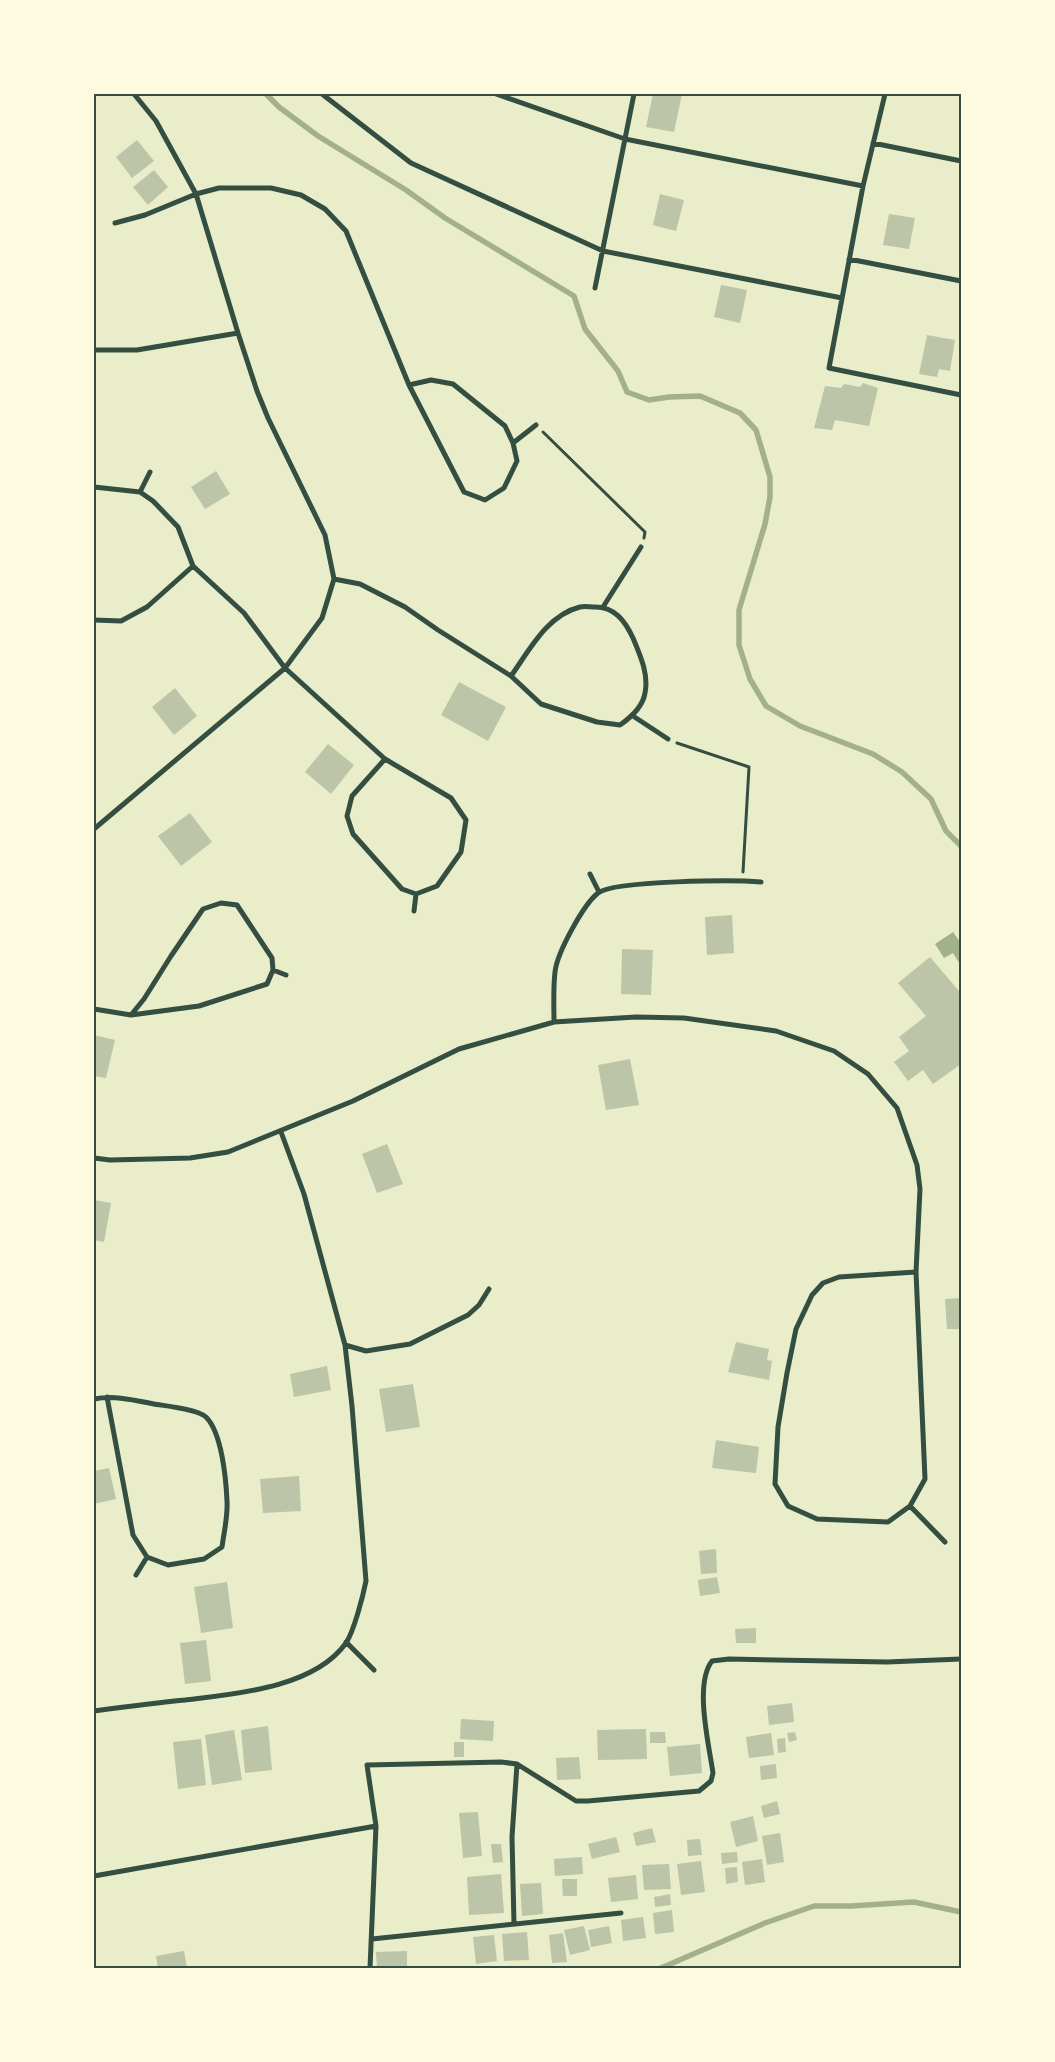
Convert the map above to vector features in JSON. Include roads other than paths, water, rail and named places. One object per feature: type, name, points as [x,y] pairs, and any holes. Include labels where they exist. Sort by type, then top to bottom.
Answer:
[{"type":"street","points":[[94,829],[285,668],[322,618],[334,579],[325,535],[268,418],[238,333],[196,194],[156,121],[134,94]]},
{"type":"street","points":[[322,94],[411,163],[603,251],[842,298]]},
{"type":"street","points":[[496,94],[625,139],[863,186]]},
{"type":"street","points":[[596,288],[634,94]]},
{"type":"street","points":[[886,94],[863,186],[829,368],[961,395]]},
{"type":"street","points":[[873,143],[961,161]]},
{"type":"street","points":[[115,223],[145,215],[196,194],[218,188],[271,188],[302,195],[325,208],[346,231],[409,385],[464,492],[485,500],[504,488],[517,461],[514,442],[505,426],[453,384],[431,380],[409,385]]},
{"type":"street","points":[[849,260],[961,281]]},
{"type":"street","points":[[94,350],[137,350],[238,333]]},
{"type":"street","points":[[514,442],[536,425]]},
{"type":"street","points":[[140,492],[150,472]]},
{"type":"street","points":[[94,487],[140,492],[153,501],[178,527],[193,566],[244,613],[285,668],[385,758],[451,798],[466,820],[460,852],[437,886],[416,894],[402,890],[353,834],[347,816],[352,796],[385,758]]},
{"type":"street","points":[[603,607],[641,547]]},
{"type":"street","points":[[94,620],[121,621],[147,607],[193,566]]},
{"type":"street","points":[[334,579],[360,584],[405,607],[512,676],[541,704],[597,722],[620,725],[633,716],[645,694],[644,662],[630,632],[616,612],[603,607],[580,607],[556,620],[542,634],[512,676]]},
{"type":"street","points":[[633,716],[668,739]]},
{"type":"street","points":[[590,874],[599,892]]},
{"type":"street","points":[[554,1022],[555,970],[563,947],[582,912],[599,892],[615,888],[690,881],[742,880],[761,882]]},
{"type":"street","points":[[414,911],[416,894]]},
{"type":"street","points":[[94,1009],[132,1015],[198,1006],[267,984],[273,970],[272,958],[237,905],[221,903],[203,909],[170,956],[144,1000],[132,1015]]},
{"type":"street","points":[[273,970],[286,975]]},
{"type":"street","points":[[94,1158],[110,1160],[190,1158],[228,1152],[281,1132],[353,1101],[459,1049],[554,1022],[636,1017],[684,1018],[776,1031],[834,1051],[868,1074],[897,1108],[917,1165],[920,1190],[916,1272],[925,1478],[910,1506],[888,1522],[817,1519],[788,1506],[775,1484],[778,1426],[796,1328],[812,1295],[823,1283],[839,1277],[916,1272]]},
{"type":"street","points":[[94,1711],[250,1692],[302,1676],[329,1661],[346,1642],[366,1581],[352,1406],[345,1345],[304,1194],[281,1132]]},
{"type":"street","points":[[345,1345],[366,1351],[410,1344],[468,1315],[479,1305],[489,1289]]},
{"type":"street","points":[[94,1399],[107,1397],[180,1408],[204,1416],[214,1429],[221,1455],[228,1502],[222,1546],[204,1559],[168,1565],[148,1557],[133,1535],[107,1397]]},
{"type":"street","points":[[910,1506],[945,1542]]},
{"type":"street","points":[[136,1575],[148,1557]]},
{"type":"street","points":[[346,1642],[374,1670]]},
{"type":"street","points":[[370,1968],[376,1826],[367,1765],[500,1762],[517,1764],[576,1801],[699,1791],[711,1782],[713,1773],[703,1703],[707,1667],[712,1661],[728,1658],[887,1662],[961,1659]]},
{"type":"street","points":[[514,1924],[512,1837],[517,1764]]},
{"type":"street","points":[[94,1876],[376,1826]]},
{"type":"street","points":[[372,1939],[621,1913]]},
{"type":"waterway","points":[[266,94],[279,107],[318,136],[406,190],[445,218],[574,296],[585,329],[618,371],[627,392],[649,400],[700,396],[740,413],[756,430],[770,477],[770,497],[765,524],[739,610],[739,645],[750,679],[766,706],[800,726],[873,754],[902,772],[931,799],[946,831],[961,846]]},
{"type":"waterway","points":[[661,1968],[765,1923],[814,1906],[914,1902],[961,1912]]}]
